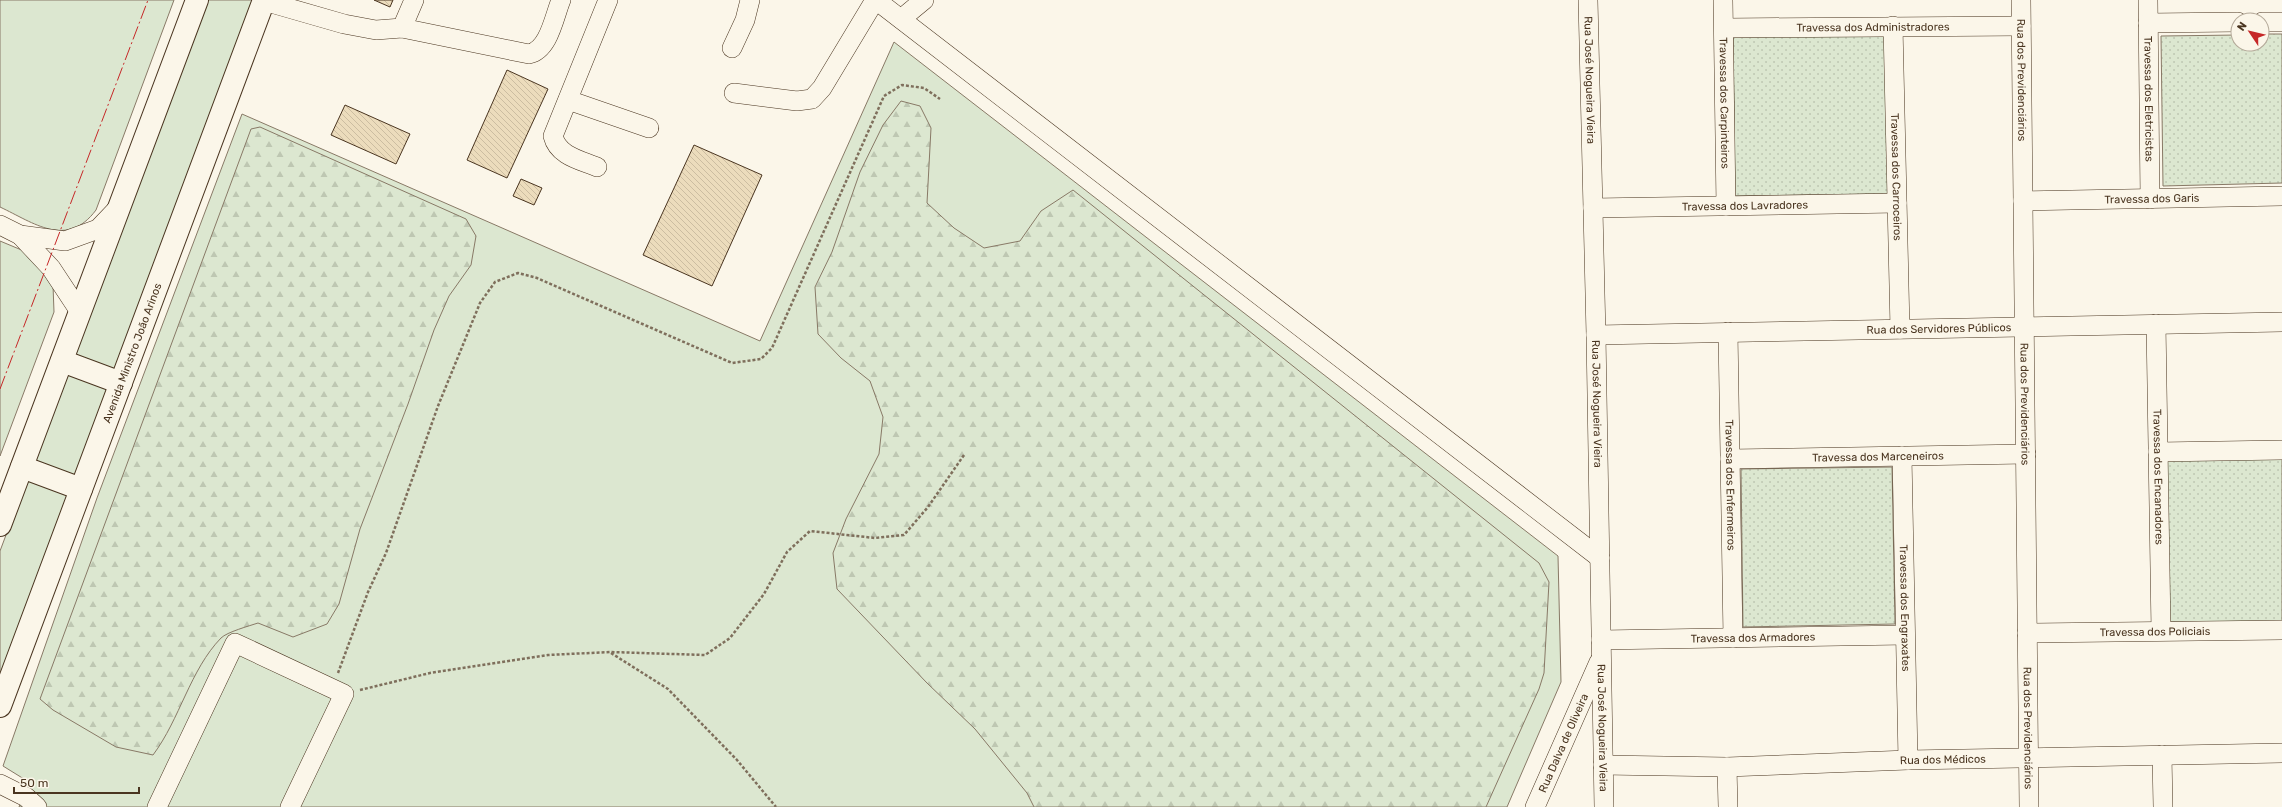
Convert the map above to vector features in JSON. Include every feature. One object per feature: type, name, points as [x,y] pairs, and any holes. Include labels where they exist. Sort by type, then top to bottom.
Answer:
[{"type":"main road","points":[[0,525],[197,0]]},
{"type":"main road","name":"Avenida Ministro João Arinos","points":[[0,706],[264,0]]},
{"type":"main road","points":[[62,361],[121,383]]},
{"type":"main road","points":[[22,467],[81,489]]},
{"type":"street","points":[[264,0],[344,24],[376,30],[402,28],[529,54],[537,52],[544,45],[560,0]]},
{"type":"street","points":[[402,28],[414,0]]},
{"type":"street","points":[[597,168],[560,152],[555,146],[553,136],[608,0]]},
{"type":"street","points":[[732,48],[745,20],[750,0]]},
{"type":"street","points":[[734,93],[797,101],[812,99],[822,88],[875,0],[1600,558]]},
{"type":"street","points":[[901,19],[924,0]]},
{"type":"street","name":"Rua José Nogueira Vieira","points":[[1588,0],[1596,335],[1604,807]]},
{"type":"street","name":"Travessa dos Carpinteiros","points":[[1723,0],[1726,206]]},
{"type":"street","name":"Rua dos Previdenciários","points":[[2021,0],[2029,807]]},
{"type":"street","name":"Travessa dos Eletricistas","points":[[2148,0],[2150,199]]},
{"type":"street","points":[[2148,23],[2230,22]]},
{"type":"street","points":[[2270,22],[2282,22]]},
{"type":"street","name":"Travessa dos Carroceiros","points":[[1894,26],[1900,329]]},
{"type":"street","name":"Travessa dos Administradores","points":[[1724,28],[2021,26]]},
{"type":"street","points":[[568,100],[649,128]]},
{"type":"street","name":"Travessa dos Garis","points":[[2023,202],[2282,196]]},
{"type":"street","name":"Travessa dos Lavradores","points":[[1593,208],[1897,203]]},
{"type":"street","points":[[0,226],[20,235],[65,241],[98,229],[119,207]]},
{"type":"street","points":[[20,235],[51,268],[80,312]]},
{"type":"street","name":"Rua dos Servidores Públicos","points":[[1596,335],[2282,322]]},
{"type":"street","name":"Travessa dos Encanadores","points":[[2156,324],[2161,630]]},
{"type":"street","name":"Travessa dos Enfermeiros","points":[[1728,332],[1733,638]]},
{"type":"street","points":[[2158,452],[2282,450]]},
{"type":"street","name":"Travessa dos Marceneiros","points":[[1730,459],[2026,454]]},
{"type":"street","name":"Travessa dos Engraxates","points":[[1902,456],[1908,760]]},
{"type":"street","name":"Travessa dos Policiais","points":[[2027,632],[2282,630]]},
{"type":"street","name":"Travessa dos Armadores","points":[[1602,649],[1733,638],[1905,635]]},
{"type":"street","points":[[157,807],[235,643],[344,694],[290,807]]},
{"type":"street","name":"Rua Dalva de Oliveira","points":[[1535,807],[1602,649]]},
{"type":"street","name":"Rua dos Médicos","points":[[1603,765],[1727,767],[1908,760],[2282,753]]},
{"type":"street","points":[[2162,755],[2163,807]]},
{"type":"street","points":[[1727,767],[1728,807]]},
{"type":"street","points":[[0,784],[26,797],[37,807]]},
{"type":"path","points":[[940,99],[924,88],[902,85],[884,96],[772,348],[761,359],[732,363],[537,278],[518,273],[495,282],[480,303],[444,391],[386,553],[368,592],[338,673],[344,694],[430,673],[548,655],[610,652],[705,655],[730,638],[764,594],[787,552],[810,530],[875,538],[904,535],[928,507],[964,455]]},
{"type":"path","points":[[610,652],[668,690],[737,760],[776,807]]},
{"type":"green space","points":[[0,0],[174,0],[96,210],[85,222],[74,228],[62,230],[50,229],[25,220],[0,207]]},
{"type":"green space","points":[[207,0],[255,0],[0,687],[0,551]]},
{"type":"green space","points":[[2270,34],[2282,34],[2282,183],[2163,186],[2161,36],[2230,35],[2230,52],[2270,52]]},
{"type":"green space","points":[[1885,35],[1888,194],[1735,196],[1733,37]]},
{"type":"green space","points":[[894,42],[1558,556],[1561,682],[1507,807],[19,807],[26,789],[24,779],[3,766],[97,498],[242,114],[760,341]]},
{"type":"green space","points":[[901,101],[920,106],[931,128],[927,203],[954,228],[984,248],[1020,241],[1041,211],[1073,190],[1539,563],[1549,582],[1544,673],[1539,689],[1486,807],[1034,807],[1027,793],[975,729],[927,683],[837,589],[833,553],[846,519],[879,454],[883,417],[870,381],[841,358],[818,334],[815,287],[832,252],[860,172],[883,125]]},
{"type":"green space","points":[[260,127],[466,219],[476,236],[471,265],[449,296],[434,330],[408,404],[360,529],[339,604],[327,624],[293,637],[258,623],[238,629],[221,638],[201,665],[171,726],[153,755],[116,747],[53,710],[40,699],[251,129]]},
{"type":"green space","points":[[0,241],[24,251],[53,285],[54,312],[0,456]]},
{"type":"green space","points":[[2282,458],[2282,621],[2169,622],[2166,460]]},
{"type":"green space","points":[[1892,467],[1895,624],[1743,627],[1741,469]]},
{"type":"building","points":[[374,0],[393,0],[390,7]]},
{"type":"building","points":[[507,70],[548,89],[507,178],[467,160]]},
{"type":"building","points":[[345,105],[410,134],[396,164],[331,135]]},
{"type":"building","points":[[694,145],[762,175],[712,286],[643,255]]},
{"type":"building","points":[[521,179],[542,188],[534,205],[513,196]]},
{"type":"power","points":[[0,389],[148,0]]}]
